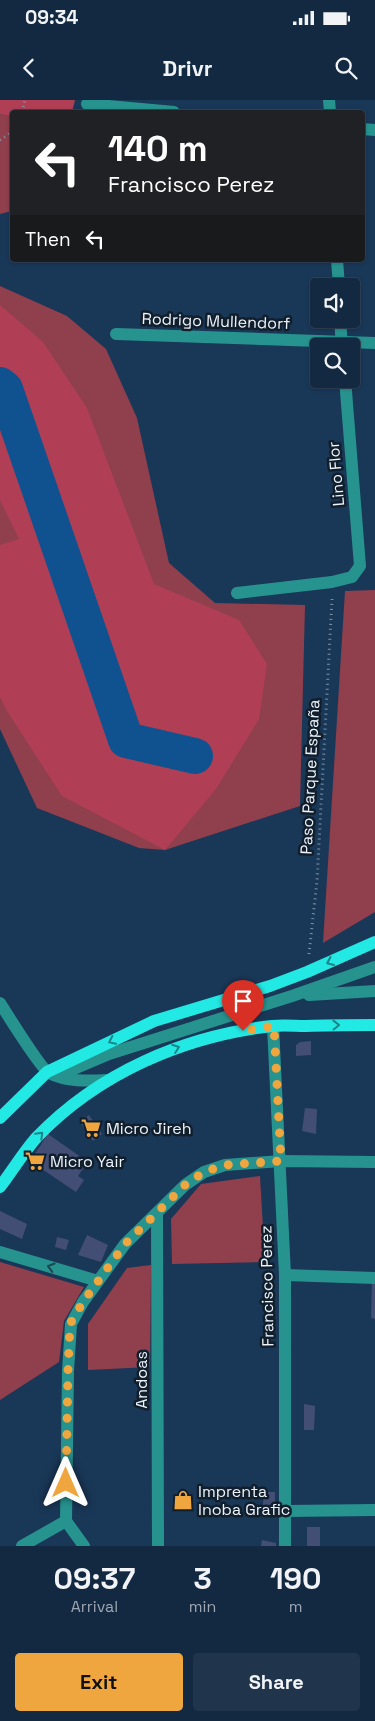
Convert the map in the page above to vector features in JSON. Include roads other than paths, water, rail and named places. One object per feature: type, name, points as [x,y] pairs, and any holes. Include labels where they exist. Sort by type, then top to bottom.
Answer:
[{"type":"main road","points":[[0,1118],[48,1072],[154,1021],[270,986],[375,942]]},
{"type":"main road","points":[[0,1187],[36,1139],[68,1108],[107,1080],[147,1059],[228,1033],[274,1026],[375,1025]]},
{"type":"street","points":[[87,104],[152,110]]},
{"type":"street","points":[[338,262],[339,278]]},
{"type":"street","name":"Rodrigo Mullendorf","points":[[116,334],[310,343]]},
{"type":"street","name":"Rodrigo Mullendorf","points":[[360,343],[375,343]]},
{"type":"street","name":"Lino Flor","points":[[237,593],[332,582],[352,577],[360,566],[346,388]]},
{"type":"street","points":[[48,1072],[69,1071],[109,1054],[156,1038],[375,968]]},
{"type":"street","points":[[292,996],[375,991]]},
{"type":"street","points":[[0,1003],[48,1072],[64,1078],[78,1080],[107,1080]]},
{"type":"street","name":"Francisco Perez","points":[[274,1026],[281,1161],[284,1275],[285,1546]]},
{"type":"street","points":[[84,1546],[66,1521],[70,1324],[125,1244],[185,1185],[204,1172],[225,1165],[281,1161],[375,1162]]},
{"type":"street","name":"Andoas","points":[[157,1213],[158,1546]]},
{"type":"street","points":[[0,1252],[98,1281]]},
{"type":"street","points":[[284,1275],[375,1278]]},
{"type":"street","points":[[285,1511],[375,1510]]},
{"type":"street","points":[[22,1546],[66,1521]]},
{"type":"waterway","points":[[0,385],[5,389],[126,740],[195,756]]},
{"type":"place","name":"Micro Jireh","points":[[91,1128]]},
{"type":"place","name":"Micro Yair","points":[[35,1161]]},
{"type":"place","name":"Imprenta Inoba Grafic","points":[[183,1500]]}]
